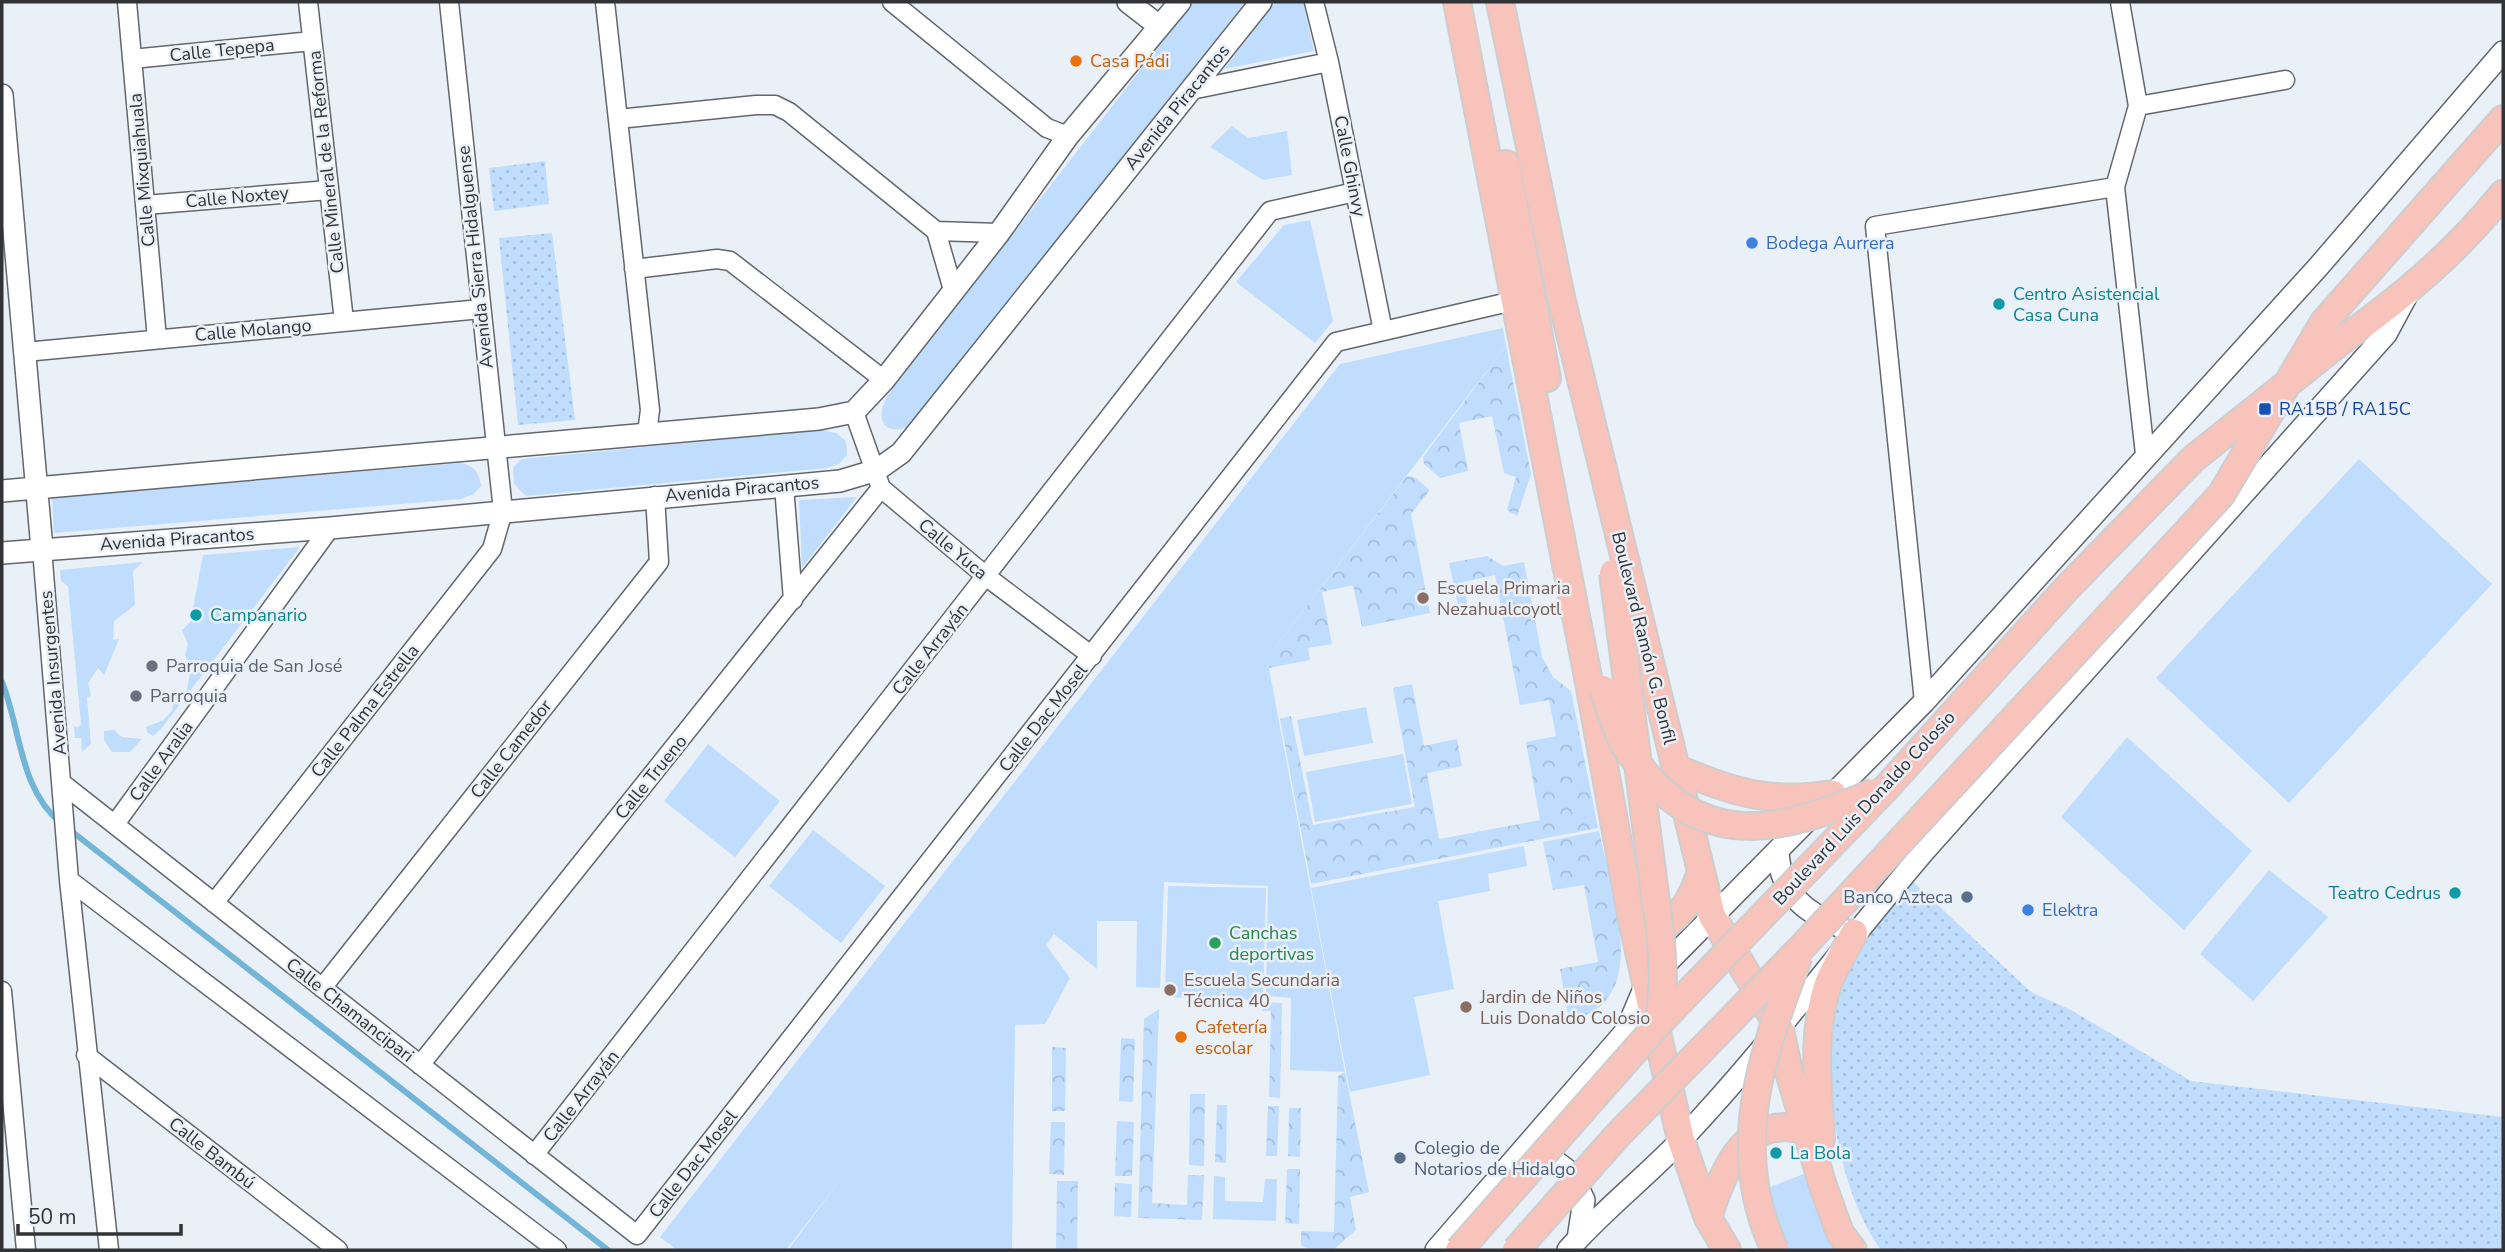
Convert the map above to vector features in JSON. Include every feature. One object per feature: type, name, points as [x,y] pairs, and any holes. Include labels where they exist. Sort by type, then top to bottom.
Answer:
[{"type":"main road","name":"Boulevard Ramón G. Bonfil","points":[[1500,2],[1561,297],[1678,769],[1700,874],[1712,916],[1780,1029],[1789,1072],[1823,1186],[1847,1241]]},
{"type":"main road","points":[[1457,3],[1492,91],[1603,689],[1625,747],[1669,797],[1696,815],[1742,827],[1796,822],[1886,787]]},
{"type":"main road","points":[[1457,3],[1590,688],[1632,920],[1681,1140],[1707,1218],[1727,1250]]},
{"type":"main road","points":[[1516,1250],[1617,1136],[1804,945],[2221,495],[2324,322],[2503,119]]},
{"type":"main road","name":"Boulevard Luis Donaldo Colosio","points":[[1459,1250],[1660,1022],[1886,787],[2067,588],[2193,459],[2342,341],[2408,293],[2483,219],[2503,194]]},
{"type":"main road","points":[[1601,467],[1612,573],[1661,940],[1663,976],[1660,1022]]},
{"type":"main road","points":[[1678,769],[1749,796],[1797,800],[1833,794]]},
{"type":"main road","points":[[1632,920],[1665,925],[1681,913],[1692,898],[1700,874]]},
{"type":"main road","points":[[1847,1241],[1821,1140],[1817,1072],[1820,1015],[1829,981],[1854,933]]},
{"type":"main road","points":[[1775,1250],[1759,1201],[1750,1128],[1758,1076],[1769,1035],[1804,945]]},
{"type":"main road","points":[[1707,1218],[1718,1186],[1740,1148],[1761,1131],[1778,1127],[1791,1126],[1809,1132]]},
{"type":"street","name":"Calle Mixquiahuala","points":[[127,2],[157,339]]},
{"type":"street","name":"Calle Mineral de la Reforma","points":[[308,2],[344,321]]},
{"type":"street","name":"Avenida Sierra Hidalguense","points":[[449,2],[503,511]]},
{"type":"street","points":[[605,2],[650,410],[647,433]]},
{"type":"street","points":[[892,2],[1047,128],[1068,136]]},
{"type":"street","points":[[1128,2],[1159,26]]},
{"type":"street","points":[[2,491],[494,445],[819,419],[854,412],[884,380],[999,233],[1068,136],[1178,2]]},
{"type":"street","name":"Avenida Piracantos","points":[[2,553],[330,528],[655,496],[879,479],[1261,2]]},
{"type":"street","name":"Calle Ghinvy","points":[[1314,2],[1329,62],[1383,331]]},
{"type":"street","points":[[2120,2],[2138,106],[2115,187],[2145,454]]},
{"type":"street","name":"Calle Tepepa","points":[[132,59],[312,41]]},
{"type":"street","points":[[1436,1250],[1626,1031],[1646,984],[1924,702],[2145,454],[2319,266],[2503,52]]},
{"type":"street","points":[[1191,90],[1329,62]]},
{"type":"street","points":[[2138,106],[2285,80]]},
{"type":"street","name":"Avenida Insurgentes","points":[[2,95],[64,791],[67,860],[109,1250]]},
{"type":"street","points":[[618,119],[775,105],[789,112],[936,231],[953,290]]},
{"type":"street","points":[[1924,702],[1875,226],[2115,187]]},
{"type":"street","name":"Calle Noxtey","points":[[145,205],[329,190]]},
{"type":"street","name":"Calle Arrayán","points":[[534,1155],[1270,211],[1355,192]]},
{"type":"street","points":[[936,231],[999,233]]},
{"type":"street","points":[[634,269],[717,259],[730,261],[884,380]]},
{"type":"street","points":[[1573,1245],[1681,1140],[1780,1029],[1854,933],[2386,334],[2408,293]]},
{"type":"street","name":"Calle Dac Mosel","points":[[637,1236],[1336,342],[1513,301]]},
{"type":"street","name":"Calle Molango","points":[[25,352],[481,309]]},
{"type":"street","name":"Calle Yuca","points":[[854,412],[879,479],[987,577],[1092,656]]},
{"type":"street","name":"Calle Trueno","points":[[420,1065],[793,600],[879,479]]},
{"type":"street","points":[[784,486],[793,600]]},
{"type":"street","name":"Calle Camedor","points":[[323,988],[659,562],[655,496]]},
{"type":"street","name":"Calle Palma Estrella","points":[[214,903],[492,549],[503,511]]},
{"type":"street","name":"Calle Aralia","points":[[115,824],[330,528]]},
{"type":"street","name":"Calle Chamancipari","points":[[64,791],[115,824],[637,1236]]},
{"type":"street","points":[[1778,853],[1785,884],[1796,901],[1812,915],[1854,933]]},
{"type":"street","points":[[69,880],[557,1250]]},
{"type":"street","points":[[2,991],[26,1250]]},
{"type":"street","name":"Calle Bambú","points":[[86,1055],[338,1250]]},
{"type":"street","points":[[1518,1158],[1555,1161],[1571,1173],[1584,1200],[1573,1245]]},
{"type":"green space","points":[[1193,2],[1245,2],[910,426],[901,429],[888,427],[882,418],[883,404],[887,396]]},
{"type":"green space","points":[[1276,2],[1303,2],[1314,51],[1224,69]]},
{"type":"green space","points":[[1232,126],[1248,138],[1287,131],[1292,175],[1263,180],[1210,147]]},
{"type":"green space","points":[[545,161],[549,204],[494,211],[489,168]]},
{"type":"green space","points":[[1310,220],[1333,321],[1315,343],[1236,282],[1284,225]]},
{"type":"green space","points":[[552,233],[575,420],[518,425],[499,238]]},
{"type":"green space","points":[[1503,328],[1506,346],[1267,658],[1345,1072],[1290,1070],[1291,998],[1266,996],[1268,886],[1164,882],[1160,988],[1136,987],[1137,921],[1097,921],[1097,969],[1054,934],[1046,945],[1070,978],[1045,1024],[1015,1025],[1012,1250],[788,1250],[841,1179],[786,1250],[677,1250],[660,1237],[1340,364]]},
{"type":"green space","points":[[1506,346],[1531,474],[1517,516],[1507,510],[1516,477],[1504,473],[1492,416],[1459,423],[1468,471],[1440,478],[1424,464],[1423,457]]},
{"type":"green space","points":[[822,430],[836,433],[846,441],[847,455],[839,464],[827,468],[526,496],[514,484],[513,467],[522,459]]},
{"type":"green space","points":[[2359,459],[2492,584],[2289,803],[2156,678]]},
{"type":"green space","points":[[461,463],[476,470],[481,486],[474,494],[461,499],[54,533],[52,498]]},
{"type":"green space","points":[[1407,476],[1414,477],[1430,490],[1411,514],[1430,613],[1362,627],[1353,585],[1322,592],[1332,644],[1308,648],[1310,660],[1269,668],[1267,658]]},
{"type":"green space","points":[[857,497],[802,568],[799,500]]},
{"type":"green space","points":[[300,547],[161,729],[153,736],[147,732],[146,727],[162,721],[172,711],[173,701],[182,697],[187,689],[191,668],[185,655],[188,644],[182,630],[192,620],[198,621],[203,616],[200,608],[193,608],[203,555]]},
{"type":"green space","points":[[1487,556],[1503,566],[1524,562],[1542,657],[1553,677],[1571,691],[1598,828],[1311,884],[1280,719],[1291,716],[1313,825],[1415,807],[1393,688],[1412,684],[1424,746],[1457,739],[1462,766],[1427,773],[1439,839],[1540,820],[1526,742],[1556,736],[1549,700],[1520,705],[1495,575],[1463,582],[1469,613],[1460,615],[1449,563]]},
{"type":"green space","points":[[143,562],[133,571],[135,605],[114,621],[113,640],[119,639],[104,675],[98,668],[88,683],[91,696],[87,697],[91,744],[82,752],[81,738],[75,738],[74,726],[78,728],[81,724],[68,586],[61,581],[60,570]]},
{"type":"green space","points":[[1366,707],[1373,743],[1304,756],[1297,720]]},
{"type":"green space","points":[[114,730],[122,737],[142,739],[130,752],[112,752],[104,740],[104,731]]},
{"type":"green space","points":[[2127,737],[2252,851],[2184,930],[2061,817]]},
{"type":"green space","points":[[708,744],[780,801],[735,857],[664,801]]},
{"type":"green space","points":[[1403,754],[1412,804],[1315,822],[1306,772]]},
{"type":"green space","points":[[813,830],[885,886],[841,943],[769,886]]},
{"type":"green space","points":[[1599,831],[1617,913],[1621,942],[1619,969],[1612,992],[1595,1010],[1569,1020],[1560,969],[1598,962],[1584,885],[1553,890],[1543,842]]},
{"type":"green space","points":[[1524,846],[1527,866],[1488,874],[1490,891],[1438,901],[1454,989],[1414,997],[1430,1075],[1350,1092],[1311,888]]},
{"type":"green space","points":[[2269,870],[2328,917],[2253,1001],[2200,954]]},
{"type":"green space","points":[[1913,882],[2031,992],[2071,1010],[2191,1081],[2503,1117],[2503,1250],[1881,1250],[1866,1226],[1854,1197],[1836,1133],[1830,1066],[1832,1035],[1843,982],[1863,935],[1879,909]]},
{"type":"green space","name":"Canchas deportivas","points":[[1168,886],[1266,888],[1263,1000],[1165,997]]},
{"type":"green space","points":[[1263,1002],[1282,1003],[1280,1098],[1269,1097],[1271,1011],[1263,1011]]},
{"type":"green space","points":[[1159,1009],[1152,1203],[1187,1205],[1188,1175],[1204,1175],[1202,1220],[1138,1218],[1144,1019]]},
{"type":"green space","points":[[1121,1038],[1135,1039],[1133,1102],[1119,1101]]},
{"type":"green space","points":[[1052,1047],[1066,1048],[1065,1111],[1052,1111]]},
{"type":"green space","points":[[1345,1072],[1369,1192],[1350,1197],[1356,1230],[1333,1250],[1312,1250],[1301,1245],[1301,1231],[1334,1232],[1338,1076]]},
{"type":"green space","points":[[1190,1094],[1205,1094],[1204,1166],[1189,1165]]},
{"type":"green space","points":[[1217,1105],[1227,1105],[1226,1163],[1215,1162]]},
{"type":"green space","points":[[1268,1106],[1279,1106],[1277,1156],[1266,1156]]},
{"type":"green space","points":[[1289,1108],[1301,1108],[1300,1157],[1288,1156]]},
{"type":"green space","points":[[1117,1121],[1134,1122],[1132,1176],[1115,1176]]},
{"type":"green space","points":[[1051,1122],[1065,1122],[1064,1175],[1049,1174]]},
{"type":"green space","points":[[1287,1169],[1300,1169],[1299,1224],[1285,1223]]},
{"type":"green space","points":[[1806,1173],[1837,1250],[1781,1250],[1765,1189]]},
{"type":"green space","points":[[1214,1176],[1225,1177],[1225,1201],[1263,1202],[1265,1179],[1277,1179],[1276,1221],[1213,1219]]},
{"type":"green space","points":[[1057,1181],[1078,1181],[1077,1250],[1056,1250]]},
{"type":"green space","points":[[1115,1183],[1132,1184],[1131,1217],[1114,1216]]},
{"type":"waterway","points":[[2,682],[29,776],[47,809],[61,823]]},
{"type":"waterway","points":[[70,830],[608,1250]]},
{"type":"place","name":"Casa Pádi","points":[[1076,61]]},
{"type":"place","name":"Bodega Aurrera","points":[[1752,243]]},
{"type":"place","name":"Centro Asistencial Casa Cuna","points":[[1999,304]]},
{"type":"place","name":"RA15B / RA15C","points":[[2265,409]]},
{"type":"place","name":"Escuela Primaria Nezahualcoyotl","points":[[1423,598]]},
{"type":"place","name":"Campanario","points":[[196,615]]},
{"type":"place","name":"Parroquia de San José","points":[[152,666]]},
{"type":"place","name":"Parroquia","points":[[136,696]]},
{"type":"place","name":"Teatro Cedrus","points":[[2455,893]]},
{"type":"place","name":"Banco Azteca","points":[[1967,897]]},
{"type":"place","name":"Elektra","points":[[2028,910]]},
{"type":"place","name":"Canchas deportivas","points":[[1215,943]]},
{"type":"place","name":"Escuela Secundaria Técnica 40","points":[[1170,990]]},
{"type":"place","name":"Jardin de Niños Luis Donaldo Colosio","points":[[1466,1007]]},
{"type":"place","name":"Cafetería escolar","points":[[1181,1037]]},
{"type":"place","name":"La Bola","points":[[1776,1153]]},
{"type":"place","name":"Colegio de Notarios de Hidalgo","points":[[1400,1158]]}]
